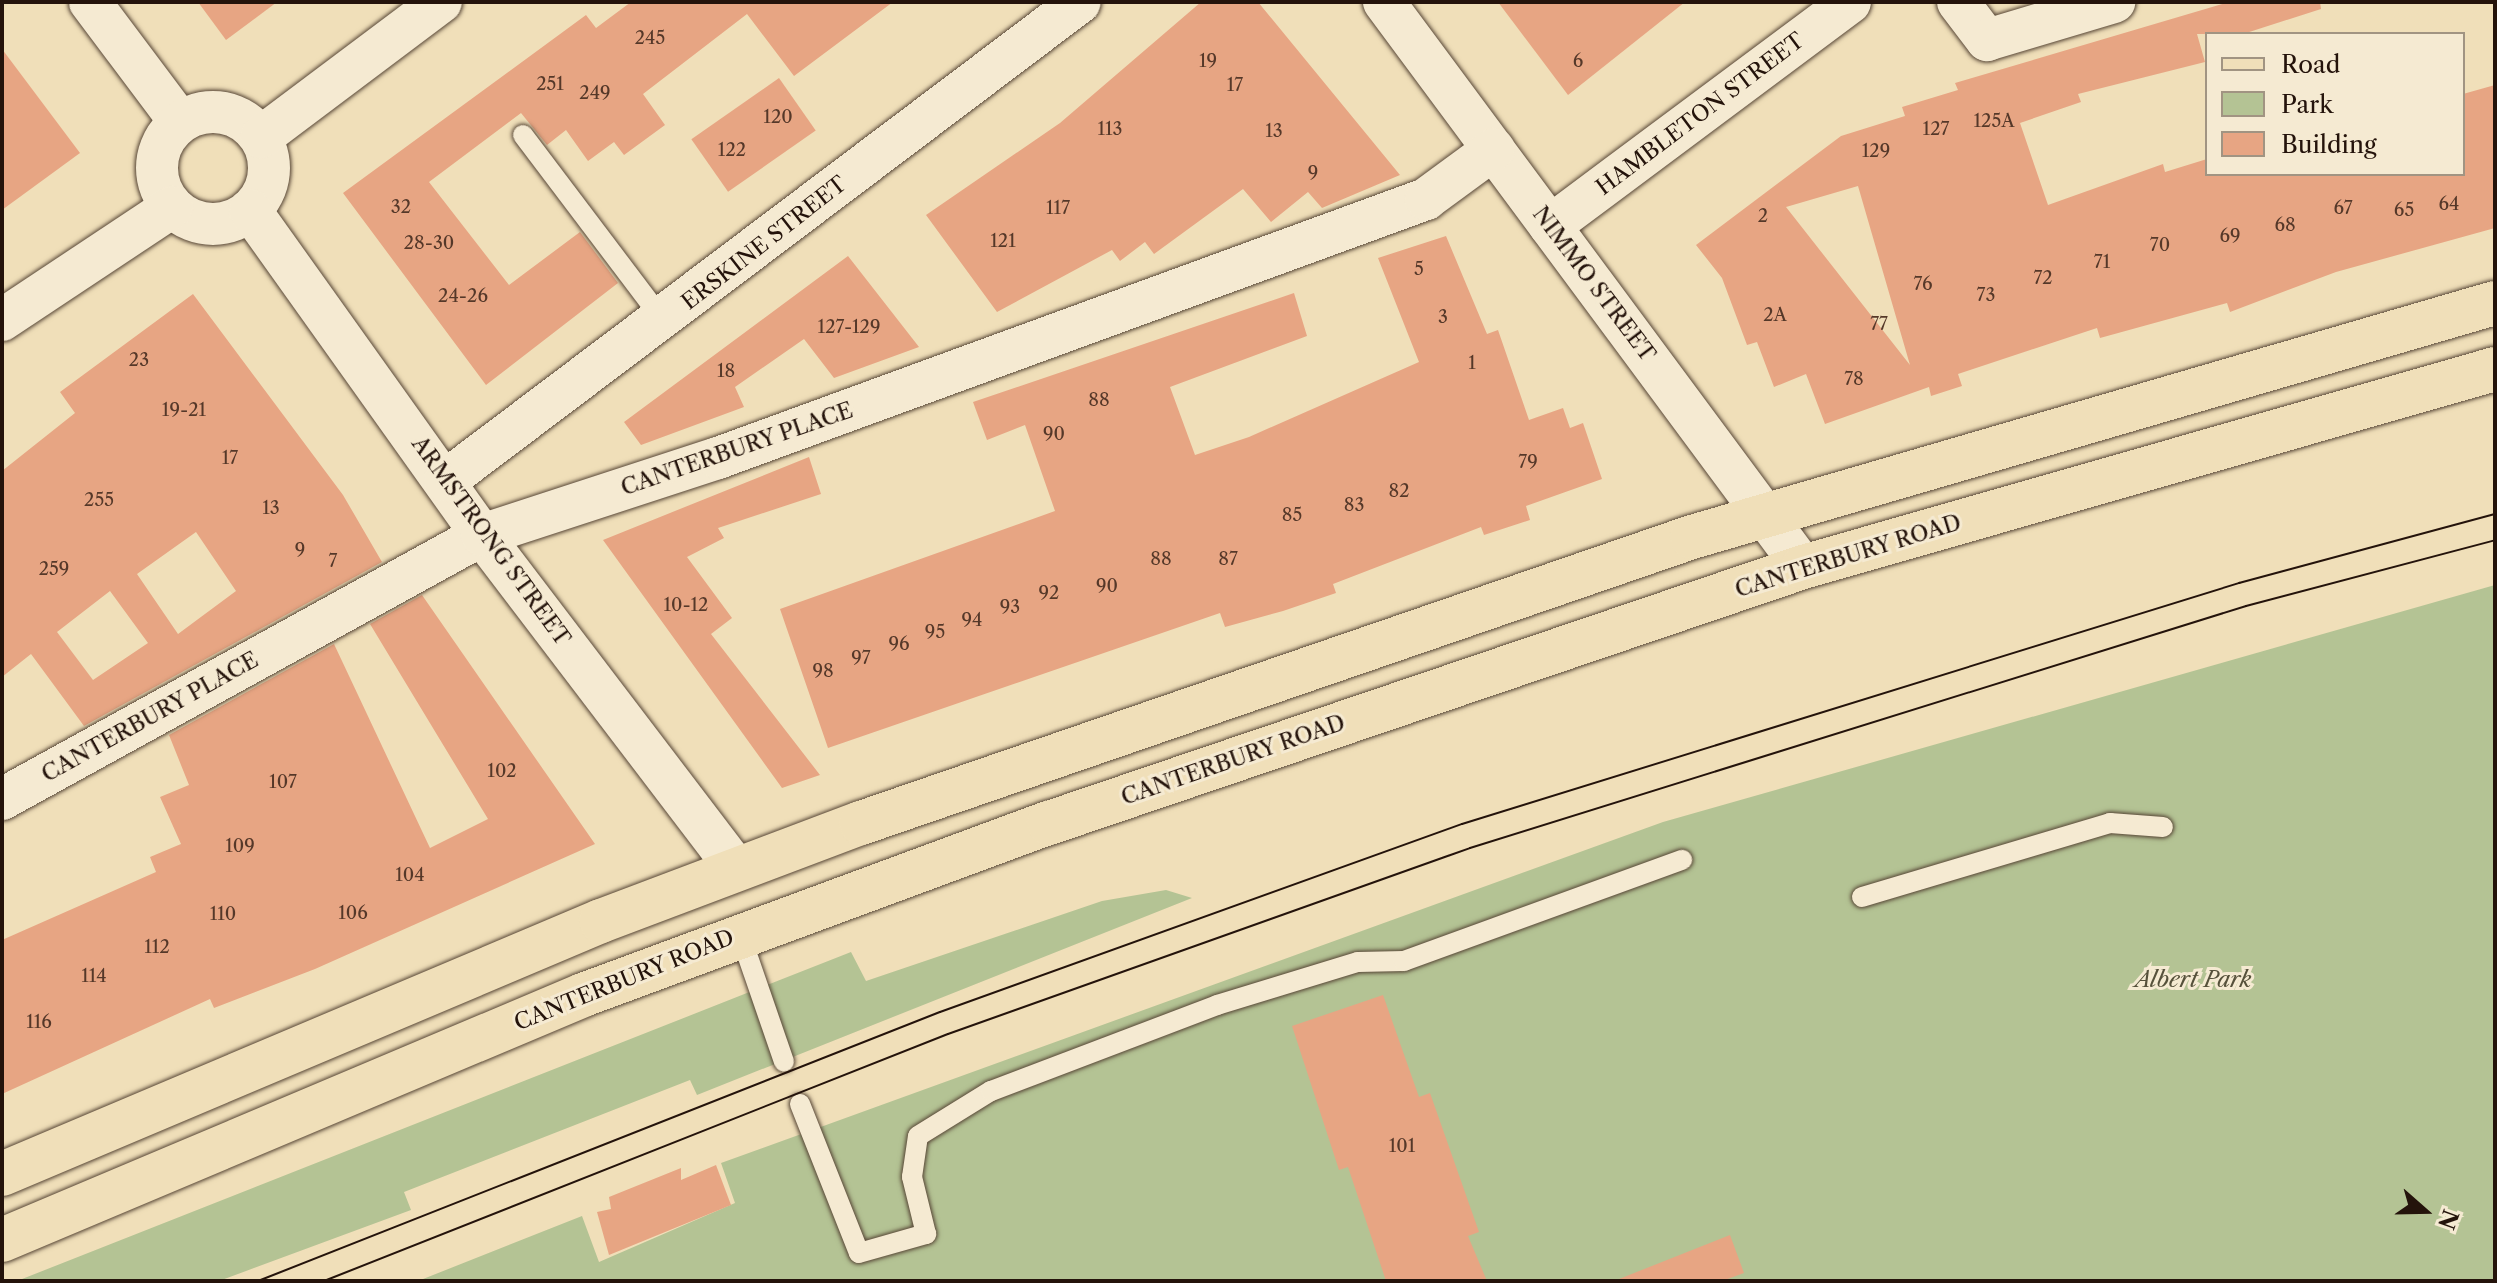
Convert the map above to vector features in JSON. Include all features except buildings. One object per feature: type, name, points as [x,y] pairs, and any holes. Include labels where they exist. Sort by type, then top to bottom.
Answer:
[{"type":"main road","points":[[2,1174],[736,868],[1764,515],[2495,303]]},
{"type":"main road","name":"CANTERBURY ROAD","points":[[2,1240],[740,934],[1803,567],[2495,369]]},
{"type":"street","points":[[90,2],[180,122]]},
{"type":"street","points":[[261,137],[441,2]]},
{"type":"street","name":"ERSKINE STREET","points":[[445,481],[663,320],[1080,2]]},
{"type":"street","name":"NIMMO STREET","points":[[1384,2],[1803,567]]},
{"type":"street","name":"HAMBLETON STREET","points":[[1550,226],[1850,2]]},
{"type":"street","points":[[1958,2],[1987,40],[2114,2]]},
{"type":"street","points":[[215,111],[233,115],[261,137],[267,184],[250,210],[210,224],[172,207],[156,172],[158,153],[180,122],[215,111]]},
{"type":"street","name":"CANTERBURY PLACE","points":[[2,799],[482,535],[718,458],[1426,199],[1494,149]]},
{"type":"street","points":[[2,320],[172,207]]},
{"type":"street","name":"ARMSTRONG STREET","points":[[250,210],[482,535],[736,868]]},
{"type":"lane","points":[[523,135],[663,320]]},
{"type":"lane","points":[[1862,897],[2110,823],[2163,827]]},
{"type":"lane","points":[[800,1104],[859,1253],[926,1234],[912,1177],[918,1136],[991,1091],[1217,1005],[1358,962],[1404,961],[1682,860]]},
{"type":"lane","points":[[740,934],[784,1062]]},
{"type":"green space","name":"Albert Park","points":[[2495,585],[2495,1281],[418,1281],[582,1216],[599,1262],[735,1203],[721,1163],[1663,822]]},
{"type":"green space","points":[[1166,890],[1192,898],[697,1095],[690,1080],[404,1192],[411,1210],[219,1281],[17,1281],[851,952],[866,981],[1102,901]]},
{"type":"tram line","points":[[258,1281],[940,1012],[1462,824],[2239,583],[2495,514]]},
{"type":"tram line","points":[[324,1281],[948,1034],[1470,848],[2246,606],[2495,540]]}]
